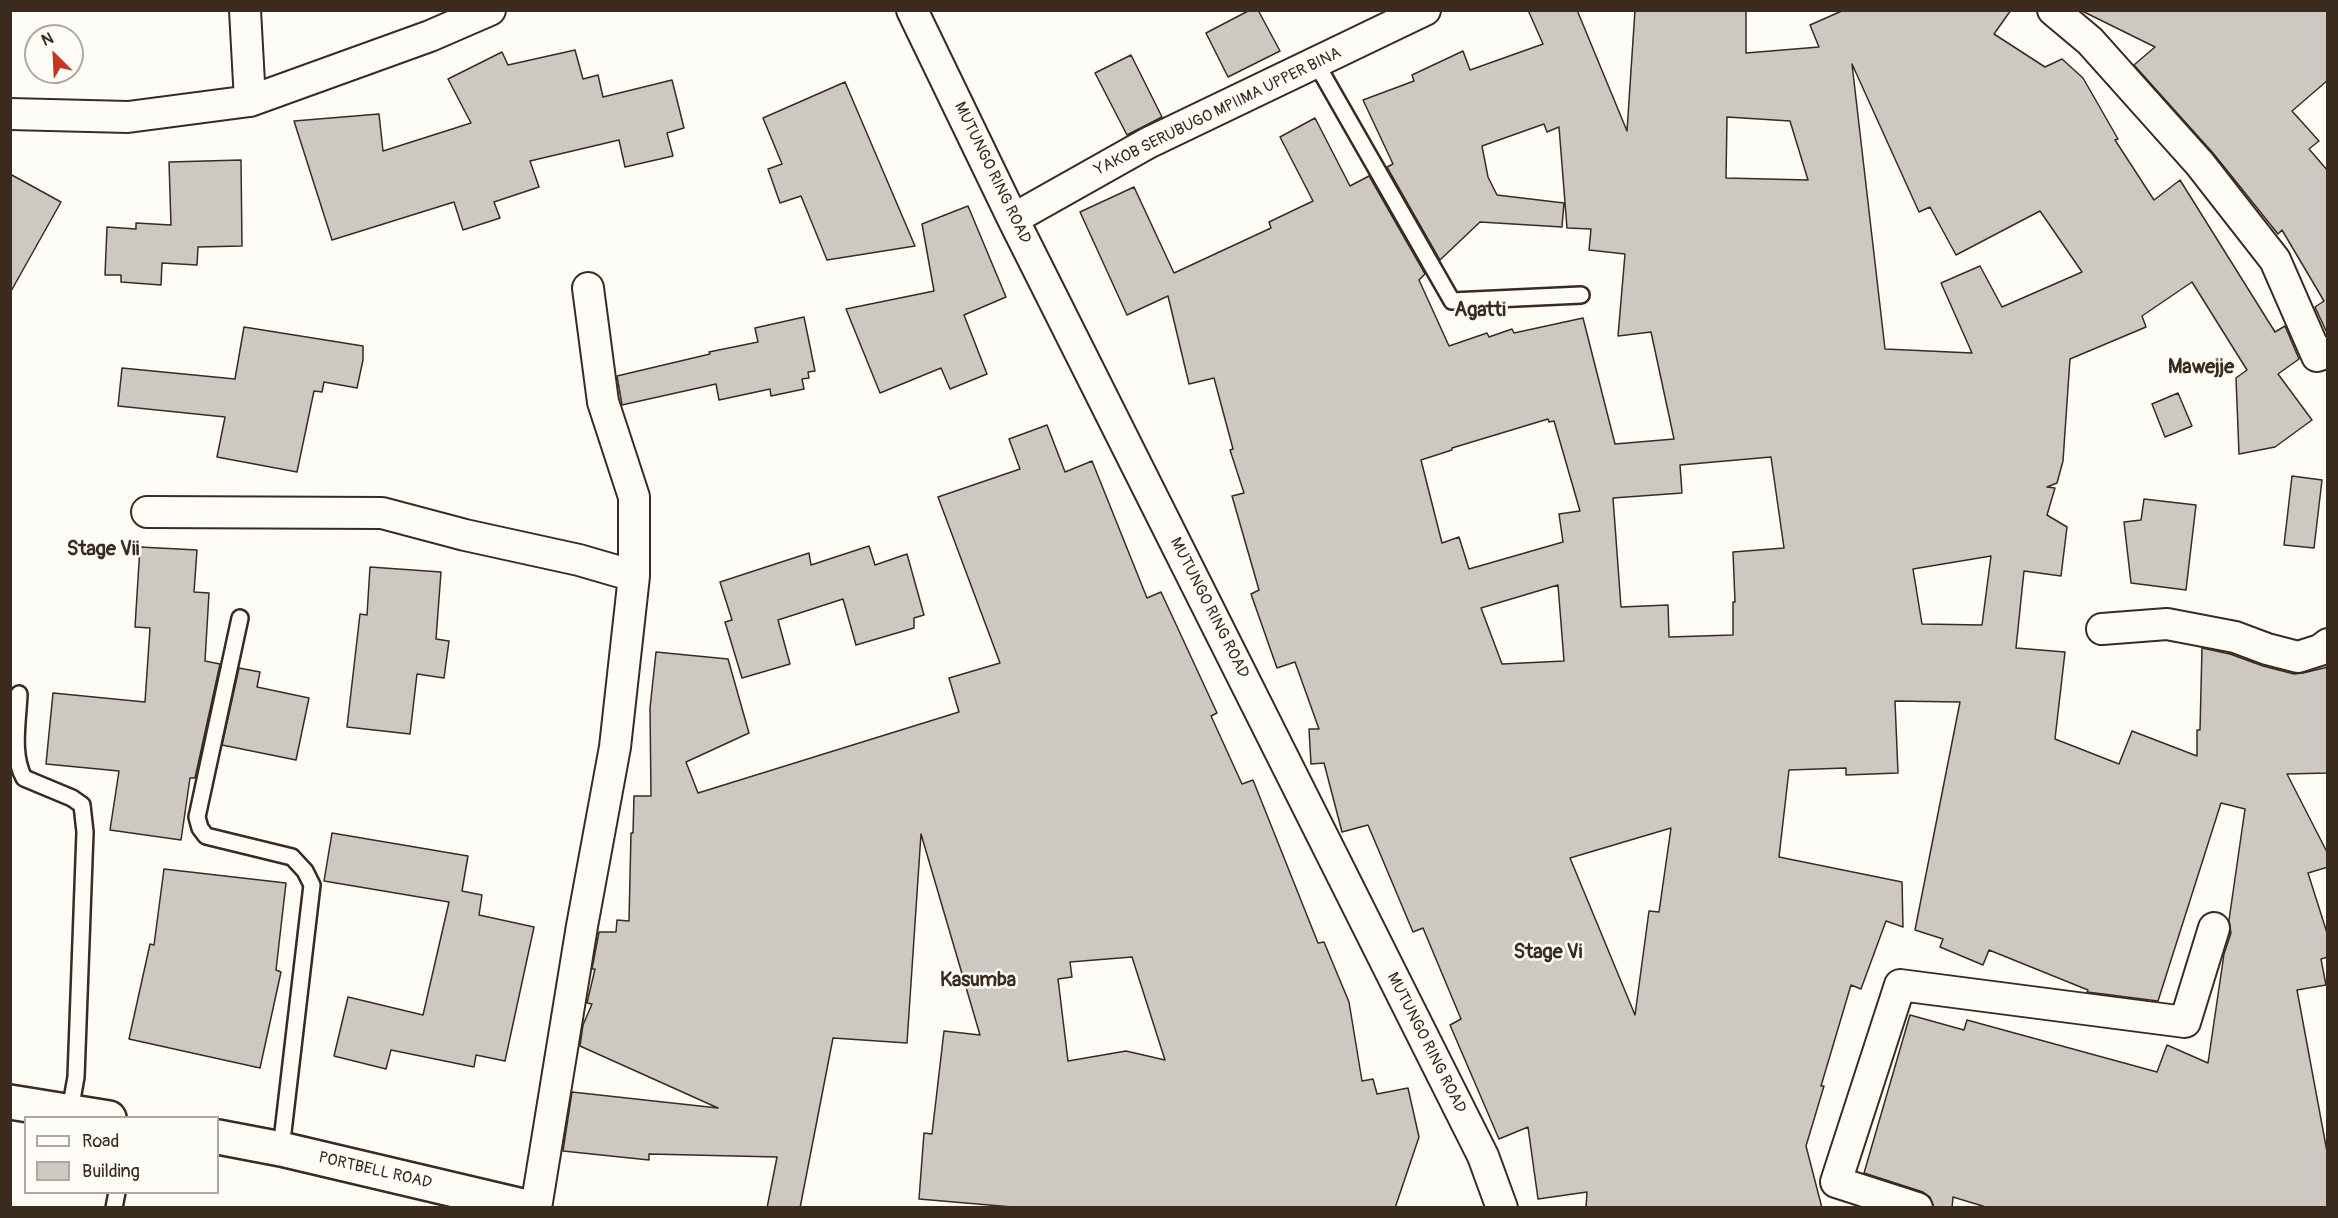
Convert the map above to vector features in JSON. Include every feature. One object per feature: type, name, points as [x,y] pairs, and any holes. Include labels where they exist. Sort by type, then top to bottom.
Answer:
[{"type":"main road","points":[[10,1102],[98,1116]]},
{"type":"main road","name":"PORTBELL ROAD","points":[[219,1137],[281,1149],[534,1208]]},
{"type":"street","points":[[245,10],[250,101]]},
{"type":"street","points":[[10,114],[128,117],[250,101],[430,36],[490,10]]},
{"type":"street","name":"MUTUNGO RING ROAD","points":[[912,10],[1013,219],[1478,1146],[1502,1208]]},
{"type":"street","name":"YAKOB SERUBUGO MPIIMA UPPER BINA","points":[[1013,219],[1148,143],[1425,10]]},
{"type":"street","points":[[2070,16],[2200,165],[2275,260],[2324,362]]},
{"type":"street","points":[[534,1208],[615,747],[634,576],[634,497],[603,402],[588,288]]},
{"type":"street","points":[[147,512],[381,513],[465,535],[579,560],[634,576]]},
{"type":"street","points":[[2102,629],[2167,624],[2235,637],[2298,657],[2320,650],[2328,644]]},
{"type":"street","points":[[1917,1208],[1836,1182],[1900,985],[2185,1022],[2214,928]]},
{"type":"lane","points":[[1316,63],[1452,301],[1581,295]]},
{"type":"lane","points":[[240,618],[197,817],[200,828],[206,836],[292,857],[305,871],[312,885],[281,1149]]},
{"type":"lane","points":[[19,694],[17,756],[20,771],[24,778],[72,798],[82,805],[85,832],[76,1077],[70,1111]]},
{"type":"building","points":[[1250,10],[1258,10],[1280,51],[1228,77],[1206,33]]},
{"type":"building","points":[[1528,10],[1577,10],[1627,131],[1635,10],[1746,10],[1746,53],[1819,47],[1810,25],[1844,10],[2011,10],[1994,34],[2045,67],[2062,59],[2083,78],[2118,139],[2115,140],[2154,200],[2180,180],[2275,332],[2285,326],[2299,359],[2278,374],[2312,420],[2275,447],[2239,454],[2236,378],[2247,370],[2192,282],[2142,316],[2146,327],[2070,359],[2063,461],[2057,483],[2047,487],[2055,488],[2047,515],[2067,527],[2061,576],[2024,571],[2016,648],[2065,652],[2055,739],[2119,764],[2132,731],[2197,756],[2202,648],[2230,654],[2294,674],[2328,667],[2328,773],[2287,774],[2328,854],[2328,867],[2308,873],[2328,936],[2328,957],[2321,959],[2326,985],[2297,990],[2328,1157],[2328,1208],[1989,1208],[1953,1197],[1952,1208],[1934,1208],[1930,1197],[1923,1192],[1864,1173],[1910,1015],[1964,1030],[1967,1020],[2157,1072],[2167,1045],[2208,1063],[2224,954],[2231,933],[2229,920],[2245,809],[2221,803],[2158,1001],[2087,992],[2088,990],[1989,950],[1983,965],[1940,947],[1943,939],[1915,930],[1960,702],[1895,701],[1898,773],[1846,775],[1846,768],[1789,770],[1779,857],[1902,882],[1903,927],[1886,921],[1861,989],[1851,985],[1806,1146],[1822,1208],[1586,1208],[1587,1192],[1538,1199],[1528,1127],[1499,1139],[1450,1025],[1461,1019],[1423,928],[1413,932],[1368,825],[1342,832],[1324,763],[1311,764],[1309,729],[1319,729],[1295,662],[1277,668],[1251,594],[1259,590],[1232,496],[1244,493],[1230,450],[1233,449],[1214,378],[1189,384],[1168,296],[1127,315],[1080,212],[1134,187],[1174,273],[1271,228],[1269,222],[1313,201],[1280,137],[1315,118],[1350,186],[1369,176],[1425,274],[1419,280],[1449,346],[1487,333],[1489,337],[1512,329],[1514,333],[1583,318],[1615,444],[1674,439],[1651,332],[1618,336],[1625,254],[1589,250],[1591,229],[1567,228],[1559,127],[1547,132],[1544,124],[1482,146],[1488,177],[1497,195],[1564,203],[1562,227],[1480,222],[1440,260],[1387,167],[1393,164],[1363,100],[1414,81],[1412,75],[1463,51],[1470,70],[1543,44]],"holes":[[[1852,64],[1919,212],[1930,207],[1956,255],[2040,211],[2082,272],[2002,307],[1980,266],[1941,283],[1972,353],[1885,349]],[[1727,117],[1790,121],[1808,180],[1726,178]],[[1548,419],[1549,422],[1554,421],[1580,511],[1559,514],[1563,542],[1469,569],[1459,537],[1442,543],[1421,460],[1452,450],[1452,448]],[[1771,457],[1784,548],[1733,552],[1735,602],[1733,602],[1733,635],[1669,637],[1668,605],[1621,607],[1613,498],[1682,493],[1680,465]],[[1991,556],[1982,625],[1922,624],[1913,569]],[[1558,585],[1564,661],[1502,664],[1481,608]],[[1671,828],[1659,912],[1649,911],[1635,1015],[1570,858]]]},
{"type":"building","points":[[2080,10],[2328,10],[2328,80],[2292,111],[2319,141],[2309,149],[2328,171],[2328,335],[2315,307],[2324,301],[2282,230],[2278,234],[2213,153],[2134,65],[2155,47]]},
{"type":"building","points":[[575,50],[583,79],[598,75],[603,97],[672,80],[684,128],[667,133],[673,156],[625,167],[619,140],[530,161],[539,187],[494,202],[500,218],[463,230],[454,202],[332,240],[294,121],[379,114],[383,151],[471,123],[448,79],[502,52],[508,65]]},
{"type":"building","points":[[1131,55],[1162,117],[1127,135],[1095,73]]},
{"type":"building","points":[[845,82],[915,246],[827,260],[801,196],[780,203],[768,169],[782,164],[763,118]]},
{"type":"building","points":[[241,160],[242,246],[198,247],[197,265],[162,263],[161,285],[121,282],[121,275],[105,275],[107,227],[136,229],[136,223],[171,225],[169,162]]},
{"type":"building","points":[[10,174],[61,202],[10,293]]},
{"type":"building","points":[[968,206],[1006,297],[964,315],[987,374],[950,389],[941,368],[880,393],[846,309],[934,291],[922,224]]},
{"type":"building","points":[[804,317],[815,371],[808,372],[809,378],[802,379],[804,389],[771,396],[770,389],[719,400],[716,384],[622,405],[617,376],[758,342],[755,328]]},
{"type":"building","points":[[244,327],[363,346],[363,360],[357,388],[324,382],[322,392],[314,391],[297,472],[217,457],[225,417],[118,406],[122,368],[235,379]]},
{"type":"building","points":[[2178,393],[2192,426],[2165,437],[2152,404]]},
{"type":"building","points":[[1047,425],[1065,472],[1092,461],[1147,598],[1161,592],[1217,713],[1211,716],[1242,784],[1253,780],[1318,943],[1324,942],[1349,1002],[1362,1081],[1373,1079],[1377,1094],[1408,1088],[1419,1137],[1395,1208],[1024,1208],[919,1199],[924,1133],[932,1134],[944,1031],[980,1035],[921,834],[907,1043],[833,1038],[800,1208],[767,1208],[777,1157],[649,1154],[649,1160],[563,1151],[572,1092],[718,1108],[580,1046],[583,1025],[592,1004],[587,1003],[595,969],[592,969],[599,932],[616,932],[617,920],[629,921],[634,796],[651,796],[650,708],[656,652],[728,659],[749,733],[686,762],[698,793],[959,712],[949,678],[1000,663],[938,497],[1020,469],[1009,439]],"holes":[[[1132,957],[1165,1060],[1126,1051],[1068,1061],[1058,979],[1072,977],[1070,962]]]},
{"type":"building","points":[[2292,476],[2322,480],[2314,548],[2284,545]]},
{"type":"building","points":[[2144,499],[2196,505],[2186,590],[2131,583],[2124,522],[2141,520]]},
{"type":"building","points":[[869,546],[875,565],[907,554],[924,615],[914,618],[914,628],[856,645],[843,599],[778,620],[790,664],[742,678],[725,622],[732,620],[720,582],[809,553],[811,565]]},
{"type":"building","points":[[140,547],[197,550],[194,592],[209,593],[205,661],[220,664],[195,778],[190,778],[181,840],[110,830],[119,771],[46,764],[53,693],[145,702],[150,628],[135,627]]},
{"type":"building","points":[[370,567],[441,572],[436,639],[449,641],[444,678],[417,674],[410,734],[347,727],[360,614],[367,615]]},
{"type":"building","points":[[239,668],[260,672],[257,687],[309,698],[296,760],[222,745]]},
{"type":"building","points":[[332,833],[468,856],[462,891],[482,895],[479,915],[534,927],[505,1061],[476,1055],[474,1067],[391,1050],[386,1069],[334,1056],[348,997],[423,1015],[449,902],[324,881]]},
{"type":"building","points":[[164,869],[286,883],[276,970],[281,972],[260,1068],[129,1039],[150,944],[154,945]]},
{"type":"district","name":"Agatti","points":[[1480,311]]},
{"type":"district","name":"Mawejje","points":[[2201,368]]},
{"type":"district","name":"Stage Vii","points":[[103,550]]},
{"type":"district","name":"Stage Vi","points":[[1548,953]]},
{"type":"district","name":"Kasumba","points":[[978,981]]}]
